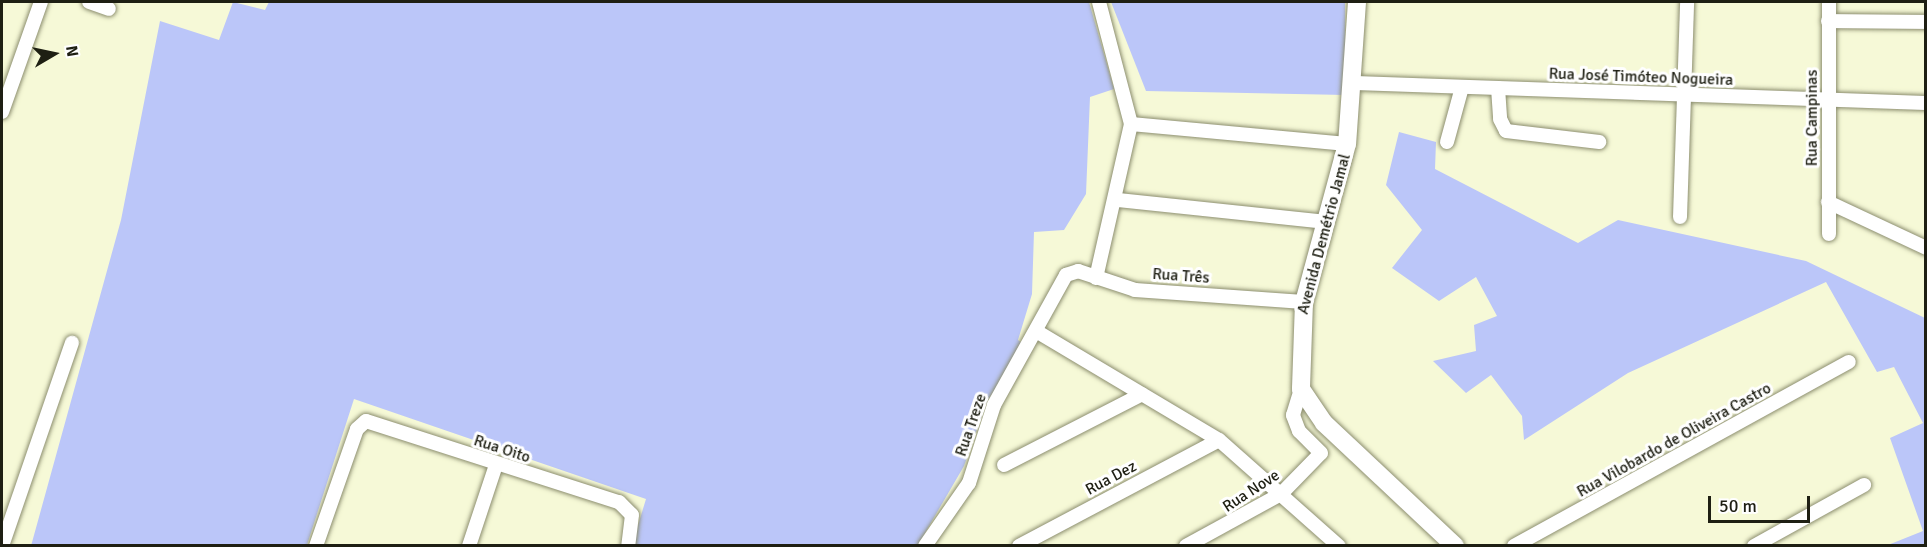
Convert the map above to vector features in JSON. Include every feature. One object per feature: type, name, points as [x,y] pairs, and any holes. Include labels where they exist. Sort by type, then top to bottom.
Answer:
[{"type":"street","points":[[2,112],[41,2]]},
{"type":"street","points":[[89,2],[109,9]]},
{"type":"street","points":[[1096,278],[1118,200],[1131,124],[1122,72],[1100,2]]},
{"type":"street","name":"Avenida Demétrio Jamal","points":[[1300,389],[1304,303],[1347,144],[1356,83],[1357,2]]},
{"type":"street","points":[[1680,217],[1687,2]]},
{"type":"street","name":"Rua Campinas","points":[[1829,2],[1829,234]]},
{"type":"street","points":[[1828,21],[1926,22]]},
{"type":"street","name":"Rua José Timóteo Nogueira","points":[[1356,83],[1926,103]]},
{"type":"street","points":[[1447,142],[1462,87]]},
{"type":"street","points":[[1498,88],[1500,119],[1506,131],[1599,142]]},
{"type":"street","points":[[1131,124],[1347,144]]},
{"type":"street","points":[[1118,200],[1327,222]]},
{"type":"street","points":[[1828,202],[1926,248]]},
{"type":"street","name":"Rua Três","points":[[1060,280],[1078,271],[1135,290],[1304,303]]},
{"type":"street","name":"Rua Treze","points":[[925,546],[969,483],[994,405],[1036,331],[1060,280]]},
{"type":"street","points":[[1036,331],[1219,440],[1339,546]]},
{"type":"street","points":[[2,546],[72,343]]},
{"type":"street","name":"Rua Vilobardo de Oliveira Castro","points":[[1514,546],[1849,362]]},
{"type":"street","points":[[1300,389],[1324,423],[1455,546]]},
{"type":"street","name":"Rua Nove","points":[[1186,546],[1281,494],[1321,453],[1299,431],[1293,415],[1300,389]]},
{"type":"street","points":[[1004,465],[1142,394]]},
{"type":"street","name":"Rua Oito","points":[[316,546],[357,429],[366,421],[377,422],[496,465],[619,502],[632,514],[628,546]]},
{"type":"street","name":"Rua Dez","points":[[1019,546],[1219,440]]},
{"type":"street","points":[[469,546],[496,465]]},
{"type":"street","points":[[1754,546],[1864,485]]},
{"type":"shaded area","points":[[233,2],[265,10],[269,2],[1089,2],[1114,89],[1090,97],[1086,194],[1064,230],[1034,232],[1032,294],[1018,340],[1026,346],[987,401],[964,466],[918,545],[632,545],[646,499],[354,399],[307,545],[31,546],[121,220],[160,21],[219,40]]},
{"type":"shaded area","points":[[1111,2],[1345,2],[1346,95],[1146,91]]},
{"type":"shaded area","points":[[1399,132],[1436,142],[1435,169],[1578,243],[1618,220],[1806,261],[1925,318],[1925,545],[1888,545],[1923,531],[1890,438],[1923,423],[1894,367],[1877,372],[1826,282],[1628,373],[1524,440],[1522,416],[1491,375],[1466,393],[1433,361],[1476,351],[1474,325],[1497,316],[1476,277],[1439,301],[1392,268],[1422,230],[1386,185]]}]
